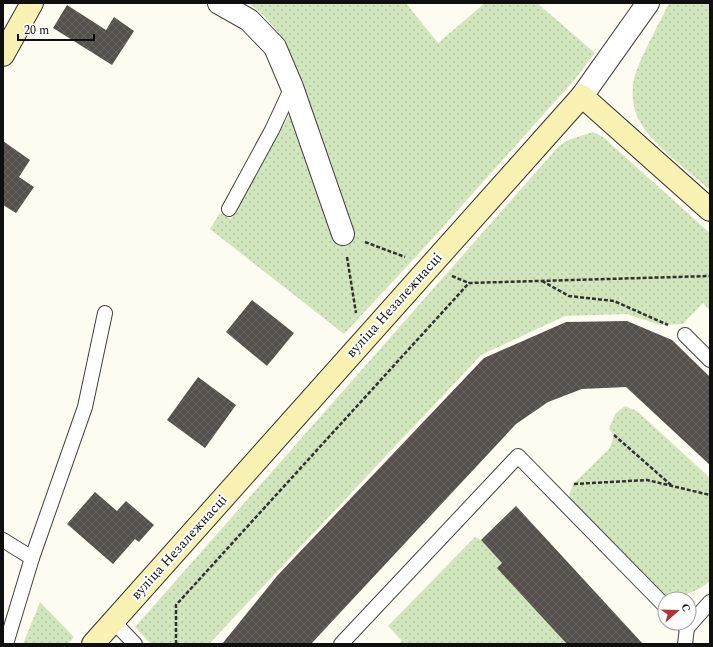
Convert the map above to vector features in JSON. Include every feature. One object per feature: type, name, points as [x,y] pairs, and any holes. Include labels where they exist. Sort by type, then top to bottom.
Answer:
[{"type":"main road","points":[[3,55],[32,3]]},
{"type":"main road","points":[[582,96],[710,210]]},
{"type":"main road","name":"вуліца Незалежнасці","points":[[94,644],[360,343],[582,96]]},
{"type":"street","points":[[220,3],[249,20],[274,47],[292,87],[343,234]]},
{"type":"street","points":[[582,96],[648,3]]},
{"type":"lane","points":[[229,209],[272,130],[292,87]]},
{"type":"lane","points":[[6,644],[32,558],[85,407],[105,313]]},
{"type":"lane","points":[[685,335],[710,360]]},
{"type":"lane","points":[[341,644],[518,456],[657,598]]},
{"type":"lane","points":[[3,540],[32,558]]},
{"type":"lane","points":[[697,614],[710,602]]},
{"type":"lane","points":[[113,621],[135,644]]},
{"type":"lane","points":[[684,631],[685,644]]},
{"type":"path","points":[[360,343],[343,234],[468,283],[710,276]]},
{"type":"path","points":[[542,280],[569,296],[614,301],[662,321],[685,335]]},
{"type":"path","points":[[176,644],[176,605],[468,283]]},
{"type":"path","points":[[614,435],[671,486]]},
{"type":"path","points":[[544,482],[573,484],[647,480],[710,495]]},
{"type":"green space","points":[[249,3],[406,3],[438,43],[485,3],[537,3],[595,53],[576,78],[424,248],[344,334],[210,229],[220,213],[231,219],[303,90],[294,64],[284,42],[270,22]]},
{"type":"green space","points":[[669,3],[710,3],[710,190],[653,140],[640,122],[635,110],[633,97],[634,78],[647,46]]},
{"type":"green space","points":[[593,132],[603,137],[710,233],[710,310],[703,303],[683,324],[660,325],[627,314],[565,316],[481,355],[209,644],[151,644],[135,627],[559,146],[568,140]]},
{"type":"green space","points":[[625,406],[637,411],[710,478],[710,581],[695,591],[657,591],[656,593],[582,516],[569,496],[573,484],[610,448],[614,435],[609,429],[615,414]]},
{"type":"green space","points":[[475,537],[481,540],[502,563],[567,644],[399,644],[402,641],[388,626]]},
{"type":"green space","points":[[40,602],[74,637],[68,644],[23,644]]},
{"type":"building","points":[[67,5],[106,30],[114,17],[134,31],[112,65],[53,28]]},
{"type":"building","points":[[3,141],[30,160],[19,177],[34,187],[16,213],[3,205]]},
{"type":"building","points":[[252,300],[294,333],[267,366],[226,332]]},
{"type":"building","points":[[627,321],[672,340],[710,377],[710,465],[626,387],[582,389],[548,402],[516,424],[311,644],[222,644],[277,576],[484,358],[566,322]]},
{"type":"building","points":[[198,377],[236,405],[205,448],[167,420]]},
{"type":"building","points":[[95,492],[117,511],[126,501],[154,525],[139,542],[135,539],[113,564],[67,524]]},
{"type":"building","points":[[516,506],[643,644],[567,644],[554,630],[497,568],[502,563],[481,540]]}]
